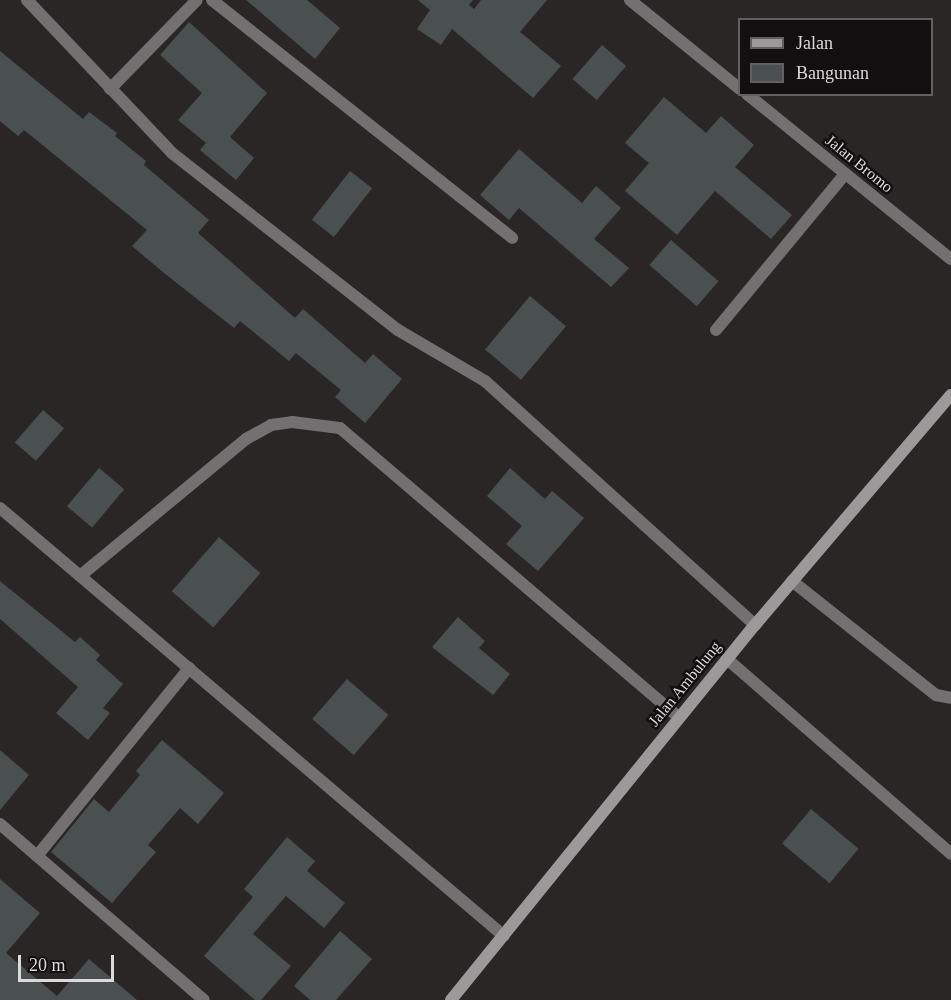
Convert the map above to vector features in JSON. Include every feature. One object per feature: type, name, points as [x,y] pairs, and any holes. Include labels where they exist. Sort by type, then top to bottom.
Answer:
[{"type":"street","points":[[27,0],[172,153],[379,315],[485,381],[755,625]]},
{"type":"street","points":[[110,89],[197,0]]},
{"type":"street","points":[[212,0],[512,238]]},
{"type":"street","points":[[630,0],[738,86]]},
{"type":"street","name":"Jalan Bromo","points":[[749,96],[951,259]]},
{"type":"street","points":[[716,330],[845,174]]},
{"type":"street","name":"Jalan Ambulung","points":[[451,1000],[678,717],[951,395]]},
{"type":"street","points":[[80,576],[246,439],[271,425],[292,422],[340,428],[678,717]]},
{"type":"street","points":[[0,508],[504,936]]},
{"type":"street","points":[[792,581],[936,695],[951,698]]},
{"type":"street","points":[[727,658],[951,854]]},
{"type":"street","points":[[37,856],[189,668]]},
{"type":"street","points":[[0,825],[204,1000]]},
{"type":"building","points":[[246,0],[307,0],[340,28],[315,59]]},
{"type":"building","points":[[418,0],[473,0],[469,5],[474,9],[481,0],[547,0],[520,32],[561,66],[533,98],[452,29],[441,45],[417,29],[430,10]]},
{"type":"building","points":[[189,22],[267,93],[230,137],[254,158],[236,180],[200,150],[206,143],[178,120],[202,93],[160,55]]},
{"type":"building","points":[[602,45],[626,66],[597,100],[572,79]]},
{"type":"building","points":[[0,51],[83,119],[89,112],[117,133],[115,136],[146,161],[144,165],[209,220],[198,233],[295,318],[303,309],[365,363],[373,354],[402,379],[365,423],[335,397],[341,390],[296,353],[289,361],[240,321],[234,328],[164,273],[132,246],[147,230],[24,130],[18,136],[0,121]]},
{"type":"building","points":[[664,97],[706,133],[721,116],[754,145],[735,167],[792,215],[771,239],[715,191],[677,235],[625,191],[649,163],[625,143]]},
{"type":"building","points":[[519,149],[582,203],[596,186],[621,208],[594,239],[629,268],[611,287],[519,208],[509,220],[480,195]]},
{"type":"building","points":[[350,171],[372,188],[334,237],[312,220]]},
{"type":"building","points":[[671,240],[719,281],[697,306],[649,265]]},
{"type":"building","points":[[530,296],[566,326],[521,380],[485,350]]},
{"type":"building","points":[[43,410],[64,428],[36,461],[15,442]]},
{"type":"building","points":[[99,468],[124,489],[92,528],[67,506]]},
{"type":"building","points":[[510,468],[545,499],[552,491],[584,518],[538,571],[506,544],[522,526],[487,496]]},
{"type":"building","points":[[219,537],[261,573],[213,627],[172,591]]},
{"type":"building","points":[[0,581],[75,642],[80,637],[100,655],[96,660],[123,684],[103,708],[110,713],[88,740],[56,713],[78,687],[0,619]]},
{"type":"building","points":[[458,617],[485,641],[479,648],[510,674],[493,695],[432,647]]},
{"type":"building","points":[[347,679],[389,715],[354,755],[312,719]]},
{"type":"building","points":[[162,740],[224,793],[198,824],[180,808],[148,845],[156,852],[112,903],[51,852],[94,799],[109,812],[140,775],[136,771]]},
{"type":"building","points":[[0,750],[29,775],[0,810]]},
{"type":"building","points":[[811,809],[858,849],[830,883],[782,843]]},
{"type":"building","points":[[287,837],[315,861],[307,871],[345,903],[324,928],[286,896],[253,934],[291,966],[261,1000],[255,1000],[204,956],[253,897],[244,889]]},
{"type":"building","points":[[0,879],[40,913],[6,953],[57,996],[89,959],[137,1000],[0,1000]]},
{"type":"building","points":[[340,931],[372,959],[336,1000],[310,1000],[294,986]]}]
